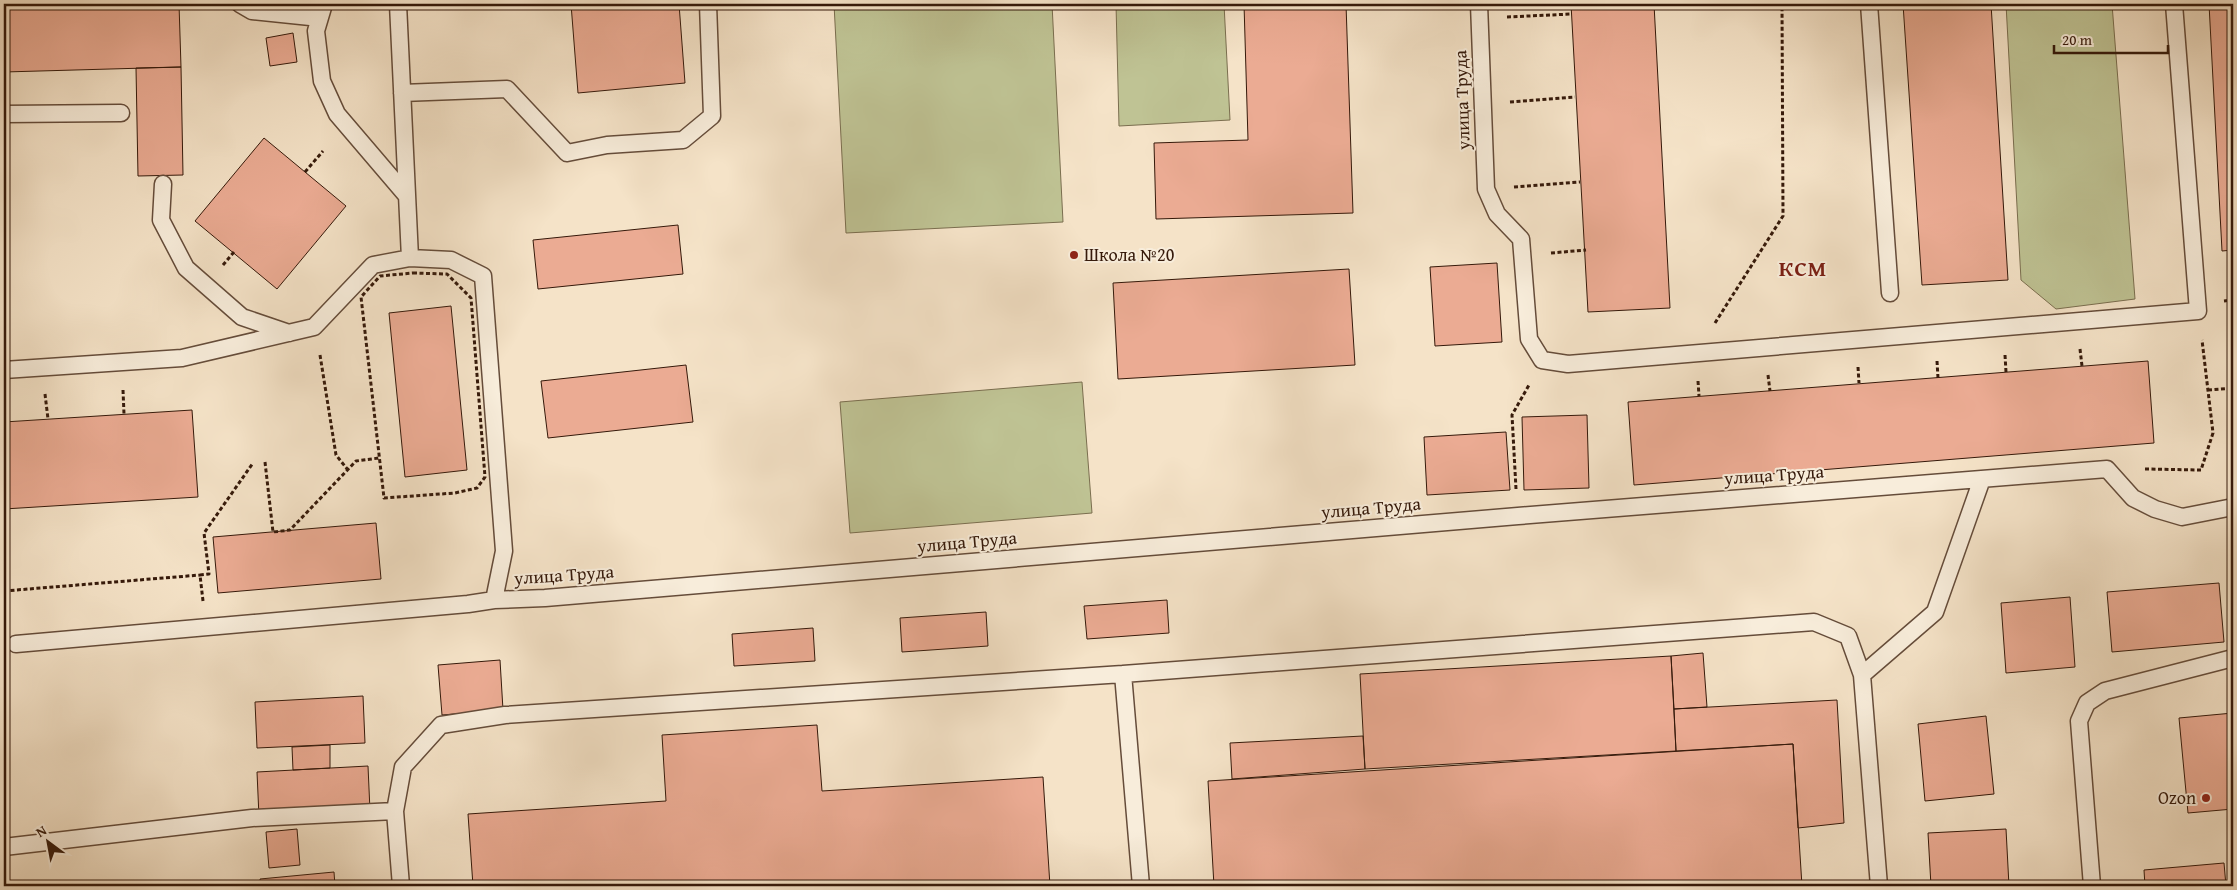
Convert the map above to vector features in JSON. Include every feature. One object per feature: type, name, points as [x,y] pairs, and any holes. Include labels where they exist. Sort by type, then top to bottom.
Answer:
[{"type":"lane","points":[[240,4],[252,11],[322,11],[316,31],[322,81],[333,106],[337,114],[407,196]]},
{"type":"lane","points":[[398,4],[410,258]]},
{"type":"lane","points":[[402,93],[507,89],[567,153],[607,146],[683,140],[712,116],[708,4]]},
{"type":"lane","points":[[1869,4],[1890,293]]},
{"type":"lane","points":[[1487,192],[1496,214],[1521,239],[1529,339],[1542,360],[1568,364],[2198,311],[2174,4]]},
{"type":"lane","name":"улица Труда","points":[[1479,11],[1487,192]]},
{"type":"lane","points":[[4,114],[121,113]]},
{"type":"lane","points":[[164,184],[161,220],[186,268],[242,317],[288,332]]},
{"type":"lane","points":[[4,370],[182,358],[314,327],[373,265],[410,258],[451,260],[483,276],[504,551],[494,600]]},
{"type":"lane","points":[[2107,469],[2134,498],[2155,509],[2182,517],[2233,507]]},
{"type":"lane","name":"улица Труда","points":[[16,644],[468,604],[494,600],[604,593],[1518,516],[2107,469]]},
{"type":"lane","points":[[1862,675],[1935,612],[1982,479]]},
{"type":"lane","points":[[401,886],[395,811],[403,767],[441,725],[505,715],[1123,674],[1814,622],[1848,636],[1862,675],[1879,886]]},
{"type":"lane","points":[[2092,886],[2080,721],[2087,703],[2105,691],[2233,658]]},
{"type":"lane","points":[[1123,674],[1141,886]]},
{"type":"lane","points":[[4,847],[252,818],[395,811]]},
{"type":"path","points":[[448,4],[461,4]]},
{"type":"path","points":[[1696,354],[1783,216],[1782,4]]},
{"type":"path","points":[[1479,11],[1572,14]]},
{"type":"path","points":[[1482,104],[1575,97]]},
{"type":"path","points":[[305,172],[323,151]]},
{"type":"path","points":[[1487,192],[1580,182]]},
{"type":"path","points":[[1523,256],[1586,250]]},
{"type":"path","points":[[355,303],[380,276],[414,273],[447,274],[471,298],[486,477],[477,488],[455,493],[384,498],[361,297]]},
{"type":"path","points":[[2107,469],[2201,470],[2213,434],[2198,311]]},
{"type":"path","points":[[319,349],[336,455],[348,470]]},
{"type":"path","points":[[1518,516],[1512,415],[1542,360]]},
{"type":"path","points":[[2208,390],[2233,388]]},
{"type":"path","points":[[265,462],[273,532],[290,530],[356,461],[379,458]]},
{"type":"path","points":[[4,591],[209,574],[204,533],[253,463]]},
{"type":"path","points":[[200,575],[207,627]]},
{"type":"green space","points":[[834,4],[1052,4],[1063,222],[846,233]]},
{"type":"green space","points":[[1116,4],[1224,4],[1230,120],[1119,126]]},
{"type":"green space","points":[[2006,4],[2112,4],[2135,299],[2056,309],[2021,280]]},
{"type":"green space","points":[[1082,382],[1092,513],[850,533],[840,402]]},
{"type":"building","points":[[4,4],[179,4],[181,67],[4,72]]},
{"type":"building","points":[[571,4],[679,4],[685,83],[578,93]]},
{"type":"building","points":[[1244,4],[1346,4],[1353,213],[1156,219],[1154,143],[1248,140]]},
{"type":"building","points":[[1571,4],[1654,4],[1670,308],[1588,312]]},
{"type":"building","points":[[1903,4],[1991,4],[2008,280],[1922,285]]},
{"type":"building","points":[[2209,4],[2233,4],[2233,250],[2222,251]]},
{"type":"building","points":[[293,33],[297,62],[270,66],[266,38]]},
{"type":"building","points":[[181,67],[183,175],[138,176],[136,68]]},
{"type":"building","points":[[264,138],[346,206],[277,289],[195,221]]},
{"type":"building","points":[[678,225],[683,274],[538,289],[533,240]]},
{"type":"building","points":[[1497,263],[1502,342],[1435,346],[1430,267]]},
{"type":"building","points":[[1349,269],[1355,365],[1118,379],[1113,283]]},
{"type":"building","points":[[451,306],[467,470],[405,477],[389,313]]},
{"type":"building","points":[[2148,361],[2154,443],[1634,485],[1628,402]]},
{"type":"building","points":[[686,365],[693,422],[548,438],[541,381]]},
{"type":"building","points":[[192,410],[198,497],[4,509],[4,422]]},
{"type":"building","points":[[1587,415],[1589,488],[1524,490],[1522,417]]},
{"type":"building","points":[[1506,432],[1510,490],[1427,495],[1424,437]]},
{"type":"building","points":[[376,523],[381,579],[218,593],[213,537]]},
{"type":"building","points":[[2219,583],[2224,642],[2112,652],[2107,592]]},
{"type":"building","points":[[2070,597],[2075,667],[2006,673],[2001,603]]},
{"type":"building","points":[[1167,600],[1169,633],[1087,639],[1084,606]]},
{"type":"building","points":[[986,612],[988,646],[902,652],[900,618]]},
{"type":"building","points":[[813,628],[815,661],[734,666],[732,634]]},
{"type":"building","points":[[1703,653],[1707,707],[1674,709],[1671,656]]},
{"type":"building","points":[[1671,656],[1676,751],[1365,769],[1360,674]]},
{"type":"building","points":[[500,660],[503,710],[442,715],[438,665]]},
{"type":"building","points":[[363,696],[365,743],[257,748],[255,702]]},
{"type":"building","points":[[1837,700],[1844,823],[1798,828],[1793,744],[1676,751],[1674,709]]},
{"type":"building","points":[[2233,713],[2233,809],[2188,813],[2179,718]]},
{"type":"building","points":[[1986,716],[1994,794],[1925,801],[1918,724]]},
{"type":"building","points":[[817,725],[822,791],[1043,777],[1050,886],[473,886],[468,814],[666,801],[662,735]]},
{"type":"building","points":[[1363,736],[1365,769],[1232,779],[1230,743]]},
{"type":"building","points":[[1793,744],[1802,886],[1214,886],[1208,781]]},
{"type":"building","points":[[330,745],[330,768],[293,770],[292,747]]},
{"type":"building","points":[[368,766],[370,811],[259,817],[257,772]]},
{"type":"building","points":[[297,829],[300,865],[269,868],[266,832]]},
{"type":"building","points":[[2006,829],[2009,886],[1931,886],[1928,833]]},
{"type":"building","points":[[2224,863],[2226,886],[2145,886],[2144,870]]},
{"type":"building","points":[[334,872],[335,886],[261,886],[260,879]]},
{"type":"place","name":"Школа №20","points":[[1074,255]]},
{"type":"place","name":"Ozon","points":[[2206,798]]},
{"type":"district","name":"КСМ","points":[[1803,268]]}]
